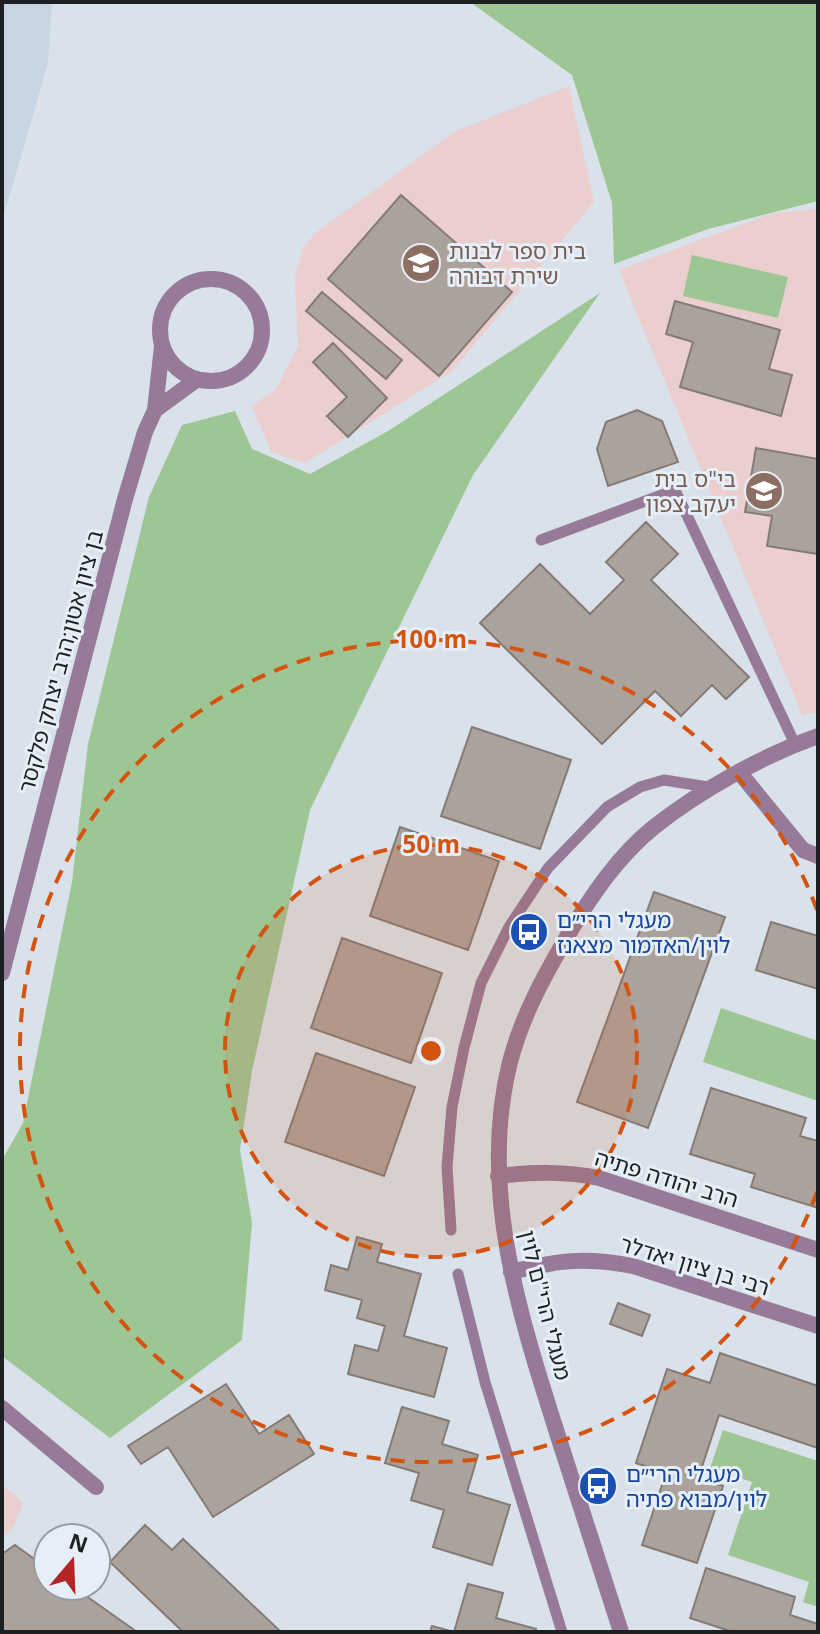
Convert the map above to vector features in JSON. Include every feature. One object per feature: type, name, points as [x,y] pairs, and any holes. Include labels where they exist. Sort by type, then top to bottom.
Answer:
[{"type":"street","points":[[214,279],[231,283],[246,292],[257,305],[263,322],[263,340],[257,356],[245,370],[231,379],[214,382],[196,380],[169,361],[162,346],[162,313],[170,299],[182,288],[197,281],[214,279]]},
{"type":"street","name":"בן ציון אטון;הרב יצחק פלקסר","points":[[2,973],[125,499],[145,432],[155,410],[162,346]]},
{"type":"street","points":[[155,410],[196,380]]},
{"type":"street","name":"מעגלי הרי''ם לוין","points":[[621,1632],[527,1337],[511,1272],[498,1176],[501,1115],[510,1063],[524,1018],[543,978],[586,905],[621,860],[654,827],[739,772],[818,736]]},
{"type":"street","points":[[739,772],[803,850],[818,856]]},
{"type":"street","name":"הרב יהודה פתיה","points":[[498,1176],[569,1172],[599,1178],[818,1250]]},
{"type":"street","name":"רבי בן ציון יאדלר","points":[[511,1272],[556,1261],[604,1261],[633,1266],[818,1326]]},
{"type":"street","points":[[2,1408],[96,1487]]},
{"type":"lane","points":[[541,540],[675,490],[795,744]]},
{"type":"lane","points":[[451,1230],[447,1167],[452,1107],[481,983],[509,927],[548,868],[607,807],[640,787],[664,780],[714,788]]},
{"type":"lane","points":[[458,1274],[485,1382],[562,1632]]},
{"type":"shaded area","points":[[2,2],[52,2],[48,63],[2,222]]},
{"type":"shaded area","name":"בית ספר לבנות שירת דבורה","points":[[569,86],[594,202],[452,371],[305,463],[271,452],[252,406],[276,389],[298,346],[295,278],[303,247],[318,231],[454,132]]},
{"type":"shaded area","name":"בי\"ס בית יעקב צפון","points":[[818,209],[818,712],[802,715],[619,270],[773,213]]},
{"type":"shaded area","points":[[2,1485],[23,1502],[14,1527],[2,1537]]},
{"type":"green space","points":[[470,2],[818,2],[818,201],[708,229],[614,264],[612,203],[572,75]]},
{"type":"green space","points":[[692,255],[788,277],[778,318],[683,296]]},
{"type":"green space","points":[[600,293],[473,475],[310,810],[252,1071],[240,1150],[252,1223],[242,1340],[110,1438],[2,1356],[2,1160],[23,1123],[72,882],[88,744],[149,497],[182,425],[235,411],[252,449],[310,474],[388,431]]},
{"type":"green space","points":[[721,1008],[818,1041],[818,1101],[703,1062]]},
{"type":"green space","points":[[723,1430],[818,1461],[818,1607],[803,1602],[809,1582],[728,1555],[752,1482],[710,1468]]},
{"type":"building","points":[[401,195],[512,292],[439,376],[328,279]]},
{"type":"building","points":[[322,292],[402,360],[386,379],[306,311]]},
{"type":"building","points":[[675,301],[780,330],[769,369],[792,375],[781,416],[680,387],[693,342],[666,334]]},
{"type":"building","points":[[333,343],[387,398],[348,437],[327,416],[347,397],[313,362]]},
{"type":"building","points":[[637,410],[662,421],[678,462],[608,486],[597,449],[606,422]]},
{"type":"building","points":[[756,448],[818,459],[818,554],[767,546],[772,516],[745,512]]},
{"type":"building","points":[[646,522],[678,554],[651,580],[749,677],[726,699],[712,685],[681,716],[655,691],[602,744],[480,623],[540,564],[590,614],[624,580],[606,562]]},
{"type":"building","points":[[472,727],[571,760],[540,849],[441,816]]},
{"type":"building","points":[[400,827],[499,861],[468,950],[370,916]]},
{"type":"building","points":[[654,892],[725,917],[648,1128],[577,1102]]},
{"type":"building","points":[[771,922],[818,936],[818,989],[756,970]]},
{"type":"building","points":[[342,938],[442,973],[411,1063],[311,1028]]},
{"type":"building","points":[[316,1053],[415,1087],[384,1176],[285,1142]]},
{"type":"building","points":[[711,1088],[806,1118],[800,1136],[818,1141],[818,1208],[751,1187],[755,1174],[690,1154]]},
{"type":"building","points":[[357,1237],[382,1244],[377,1262],[421,1274],[404,1336],[447,1348],[434,1397],[348,1374],[355,1345],[378,1351],[385,1326],[357,1318],[362,1300],[325,1290],[331,1265],[348,1270]]},
{"type":"building","points":[[618,1303],[650,1315],[642,1336],[610,1324]]},
{"type":"building","points":[[720,1353],[818,1386],[818,1448],[719,1415],[698,1479],[723,1486],[697,1563],[642,1545],[666,1473],[636,1463],[667,1369],[710,1383]]},
{"type":"building","points":[[226,1384],[259,1434],[289,1415],[314,1454],[213,1517],[168,1447],[141,1464],[128,1446]]},
{"type":"building","points":[[402,1407],[449,1421],[442,1444],[478,1455],[467,1492],[510,1505],[492,1565],[433,1547],[444,1510],[411,1500],[419,1473],[385,1463]]},
{"type":"building","points":[[145,1525],[172,1550],[183,1539],[281,1632],[183,1632],[112,1564],[112,1560]]},
{"type":"building","points":[[15,1545],[32,1557],[32,1602],[95,1602],[137,1632],[2,1632],[2,1554]]},
{"type":"building","points":[[706,1568],[795,1597],[790,1615],[818,1624],[818,1632],[733,1632],[690,1618]]},
{"type":"building","points":[[468,1584],[503,1593],[496,1618],[536,1629],[535,1632],[454,1632]]},
{"type":"building","points":[[432,1626],[454,1632],[430,1632]]},
{"type":"place","name":"בית ספר לבנות שירת דבורה","points":[[421,263]]},
{"type":"place","name":"בי\"ס בית יעקב צפון","points":[[764,491]]},
{"type":"place","name":"מעגלי הרי״ם לוין/האדמור מצאנז","points":[[529,932]]},
{"type":"place","name":"מעגלי הרי״ם לוין/מבוא פתיה","points":[[598,1486]]}]
